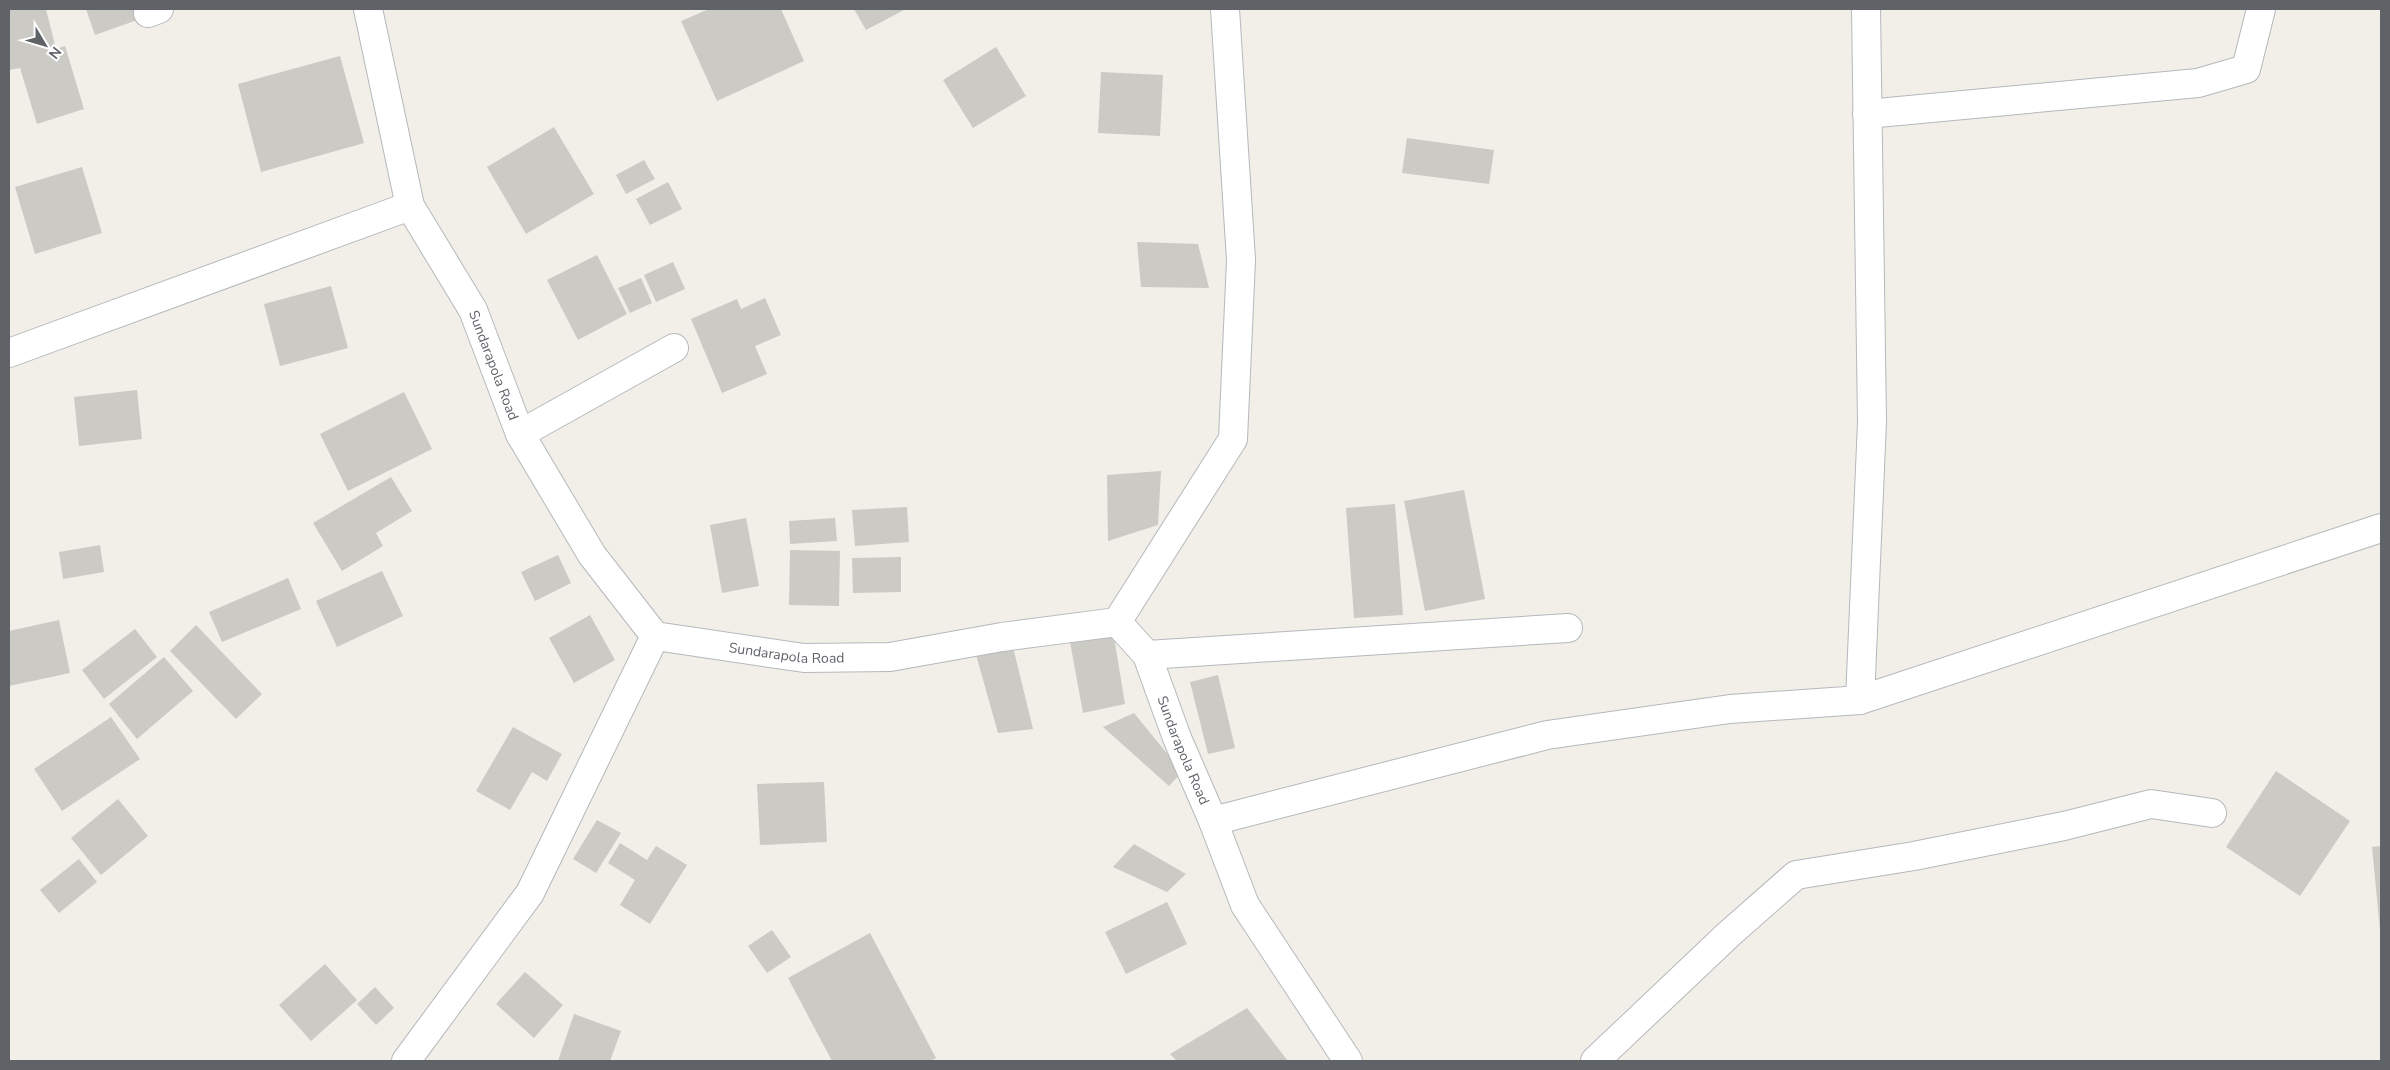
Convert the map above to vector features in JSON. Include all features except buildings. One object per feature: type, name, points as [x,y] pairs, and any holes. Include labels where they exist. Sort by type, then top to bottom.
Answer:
[{"type":"street","name":"Sundarapola Road","points":[[368,9],[410,206],[473,310],[520,434],[592,555],[655,636],[804,658],[890,657],[1002,637],[1117,622],[1148,655],[1177,738],[1213,821],[1245,905],[1348,1061]]},
{"type":"street","points":[[1117,622],[1233,439],[1241,260],[1225,9]]},
{"type":"street","points":[[1860,700],[1872,422],[1866,9]]},
{"type":"street","points":[[1867,114],[2198,83],[2246,68],[2261,9]]},
{"type":"street","points":[[9,353],[410,206]]},
{"type":"street","points":[[520,434],[674,348]]},
{"type":"street","points":[[1213,821],[1547,734],[1730,709],[1860,700],[2381,528]]},
{"type":"street","points":[[1148,655],[1568,628]]},
{"type":"street","points":[[406,1061],[530,893],[655,636]]},
{"type":"street","points":[[1595,1061],[1729,934],[1796,874],[1914,856],[2064,826],[2151,804],[2212,813]]}]
